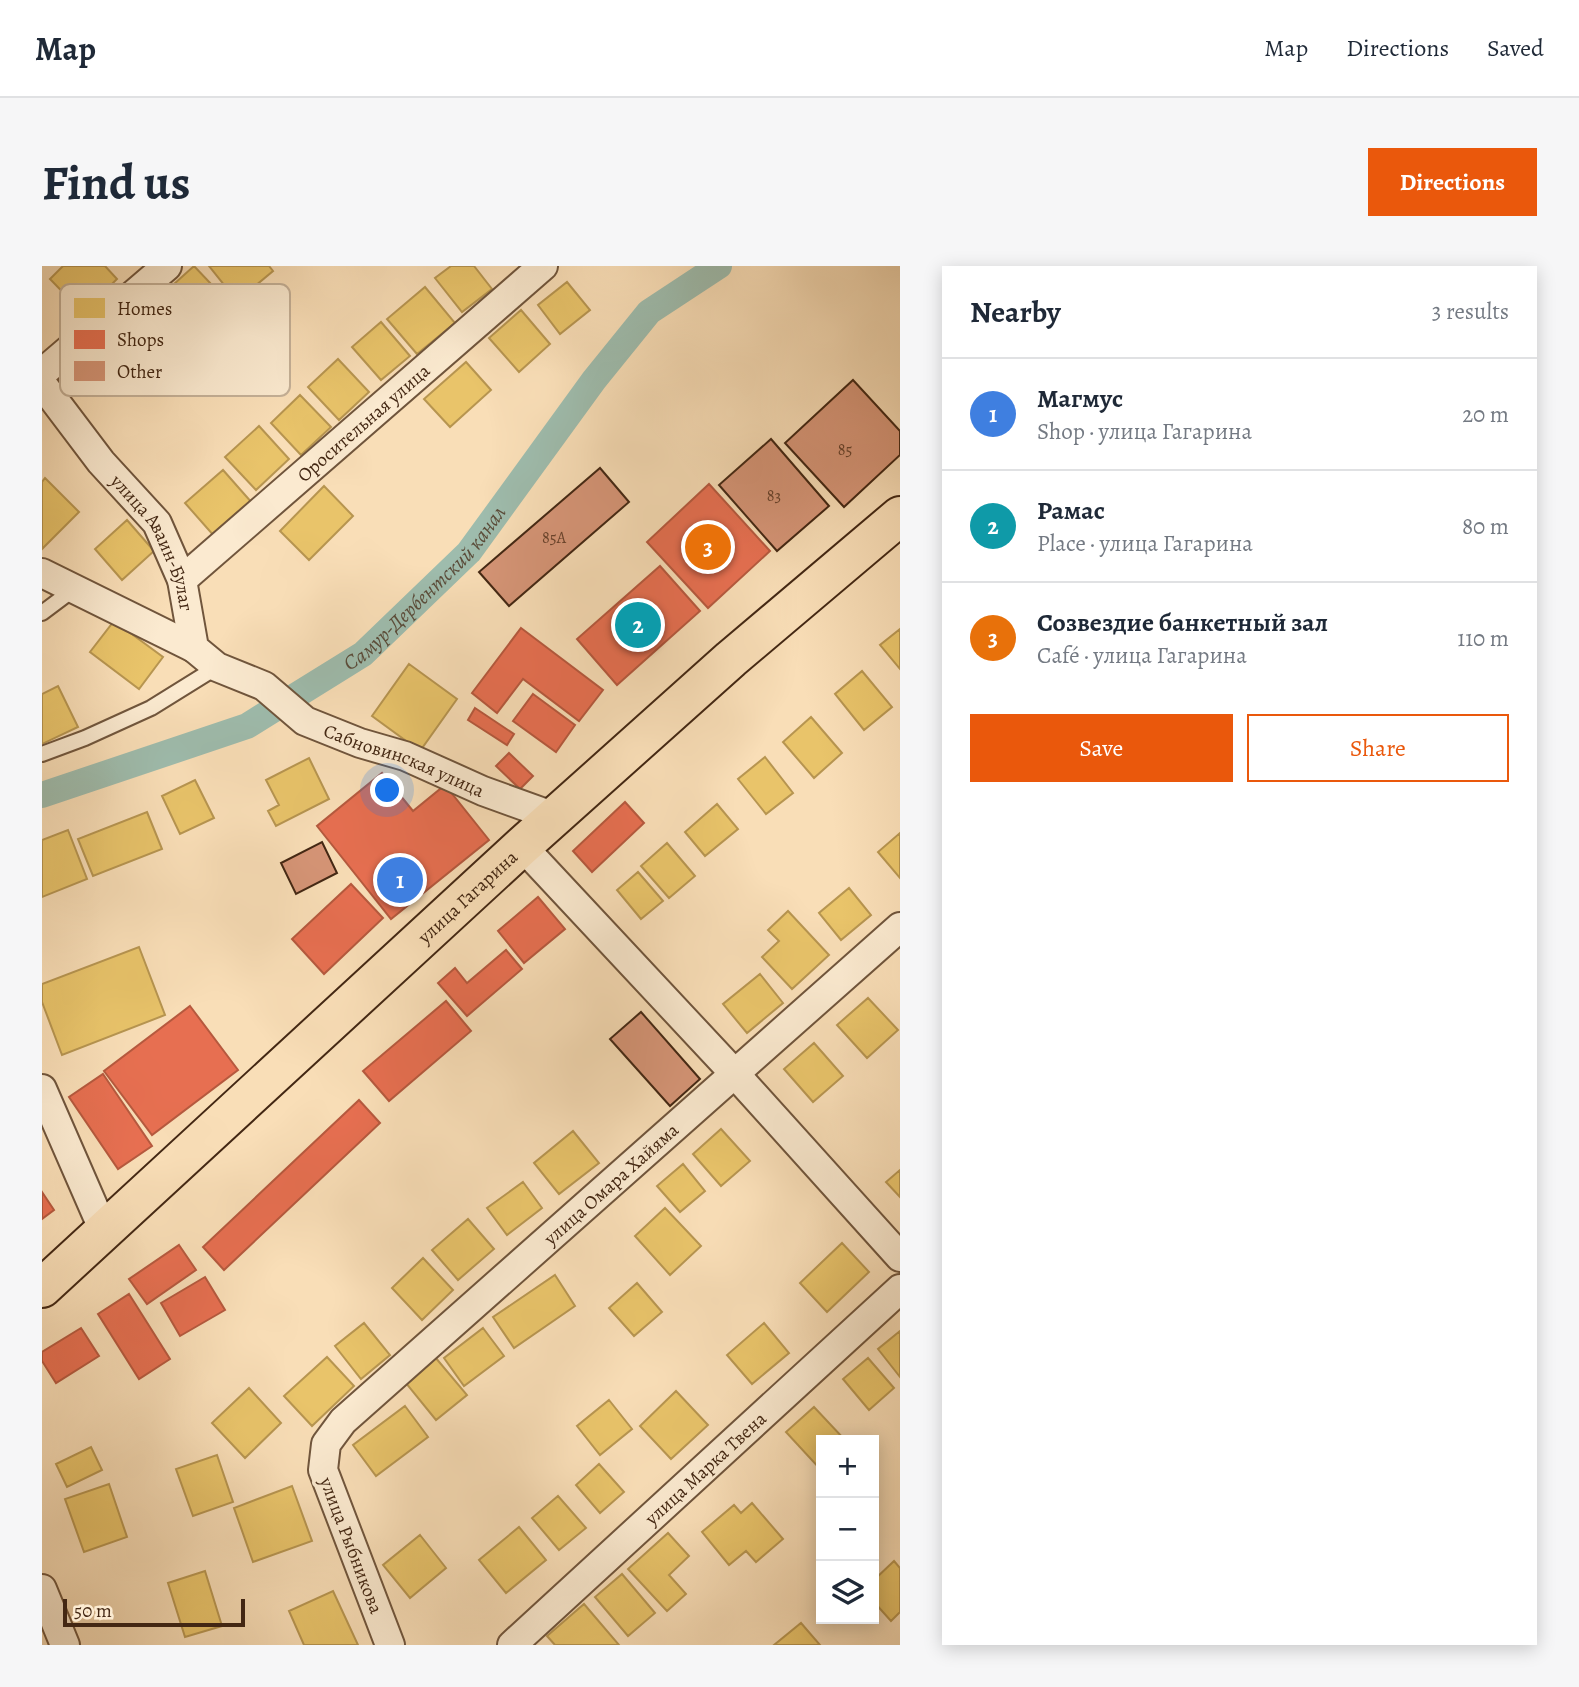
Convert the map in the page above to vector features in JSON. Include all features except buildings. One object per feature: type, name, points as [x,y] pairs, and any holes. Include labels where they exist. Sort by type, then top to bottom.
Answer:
[{"type":"main road","name":"улица Гагарина","points":[[42,1288],[522,846],[731,659],[900,516]]},
{"type":"street","points":[[146,284],[167,266]]},
{"type":"street","name":"Оросительная улица","points":[[181,580],[543,266]]},
{"type":"street","points":[[42,373],[60,358]]},
{"type":"street","name":"улица Аваин-Булаг","points":[[42,384],[101,462],[157,523],[181,580],[194,648]]},
{"type":"street","points":[[42,573],[194,648],[217,667]]},
{"type":"street","name":"Сабновинская улица","points":[[217,667],[264,686],[306,721],[360,743],[405,756],[483,791],[555,817]]},
{"type":"street","points":[[522,846],[735,1074],[900,1257]]},
{"type":"street","name":"улица Омара Хайяма","points":[[326,1444],[343,1421],[900,927]]},
{"type":"street","points":[[42,1089],[104,1231]]},
{"type":"street","name":"улица Марка Твена","points":[[512,1645],[900,1289]]},
{"type":"street","name":"улица Рыбникова","points":[[326,1444],[323,1470],[390,1645]]},
{"type":"street","points":[[42,1588],[65,1645]]},
{"type":"lane","points":[[42,613],[74,589]]},
{"type":"lane","points":[[42,754],[85,738],[150,708],[217,667]]},
{"type":"waterway","name":"Самур-Дербентский канал","points":[[42,795],[247,726],[363,654],[469,552],[594,380],[649,312],[719,266]]},
{"type":"place","name":"Созвездие банкетный зал","points":[[708,547]]},
{"type":"place","name":"Рамас","points":[[638,625]]},
{"type":"place","name":"Магмус","points":[[400,880]]}]
